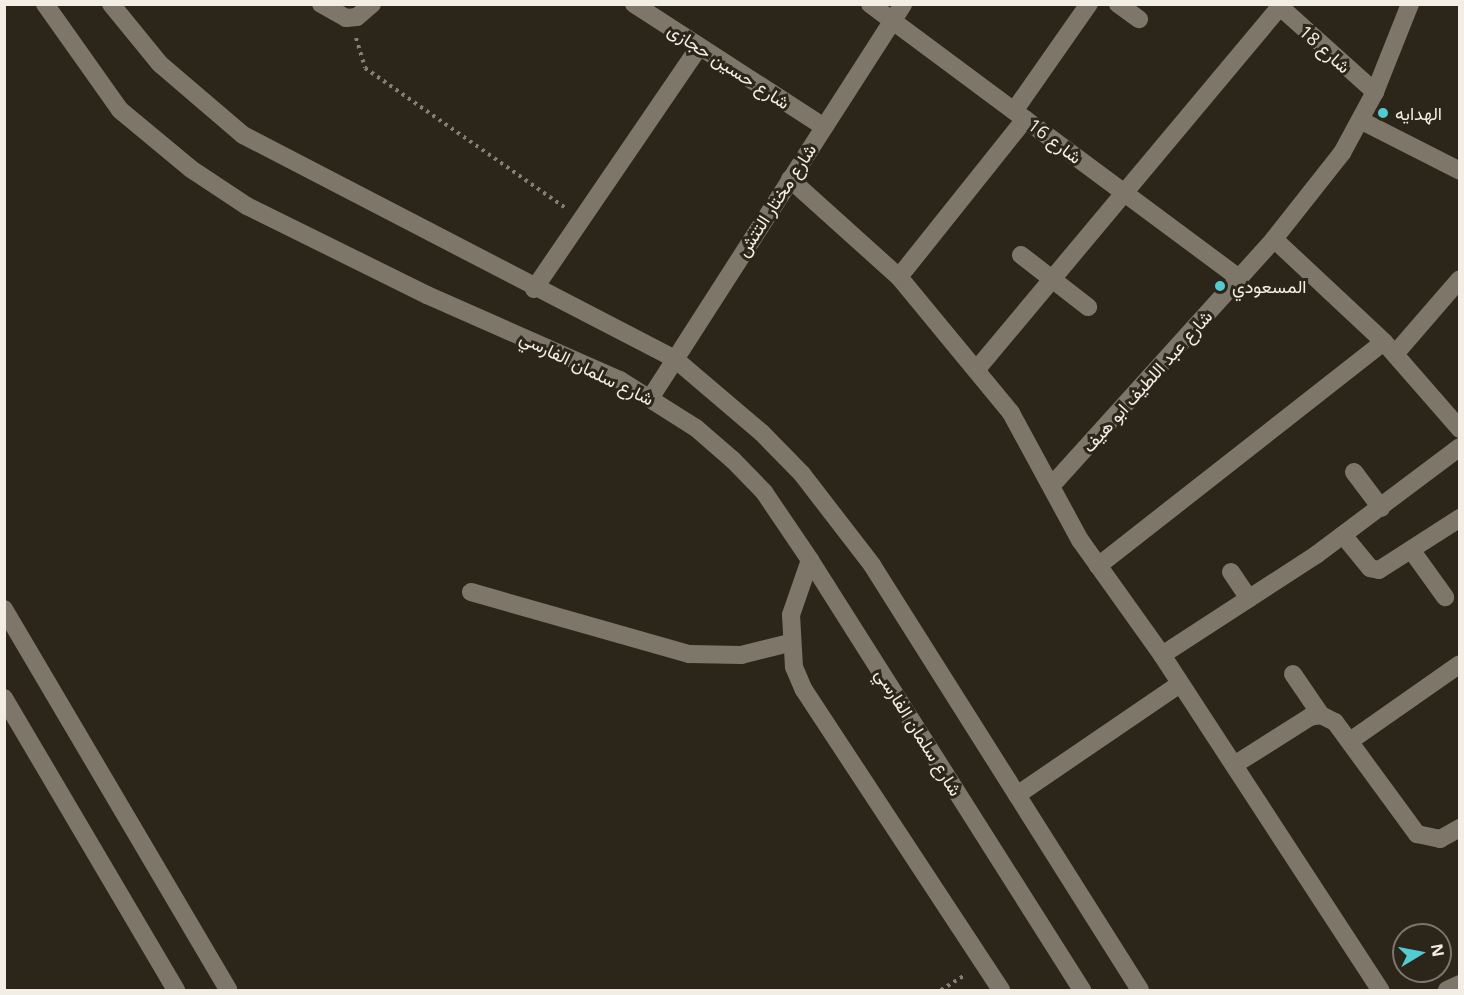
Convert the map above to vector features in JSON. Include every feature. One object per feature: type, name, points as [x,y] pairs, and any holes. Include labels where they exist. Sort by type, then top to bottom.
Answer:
[{"type":"street","name":"شارع سلمان الفارسي","points":[[45,4],[120,110],[191,169],[247,206],[651,397],[733,460],[764,492],[810,560],[1082,990]]},
{"type":"street","points":[[111,4],[160,64],[243,135],[534,289],[675,359],[762,433],[838,518],[1140,990]]},
{"type":"street","points":[[321,4],[346,18],[357,17],[372,4]]},
{"type":"street","name":"شارع 16","points":[[870,4],[1239,278]]},
{"type":"street","name":"شارع مختار التتش","points":[[651,397],[903,4]]},
{"type":"street","points":[[898,277],[1019,115],[1089,4]]},
{"type":"street","points":[[1118,4],[1138,19]]},
{"type":"street","name":"شارع عبد اللطيف ابو هيف","points":[[1053,484],[1274,239],[1342,153],[1375,92],[1410,4]]},
{"type":"street","points":[[977,369],[1125,194],[1279,6]]},
{"type":"street","name":"شارع 18","points":[[1279,6],[1375,92]]},
{"type":"street","name":"شارع حسين حجازى","points":[[644,7],[699,47],[824,127]]},
{"type":"street","points":[[534,289],[699,47]]},
{"type":"street","points":[[1360,120],[1460,171]]},
{"type":"street","points":[[790,179],[898,277],[977,369],[1011,413],[1098,566],[1162,656],[1380,990]]},
{"type":"street","points":[[1274,239],[1390,348],[1460,429]]},
{"type":"street","points":[[1021,255],[1088,307]]},
{"type":"street","points":[[1098,566],[1390,348],[1460,279]]},
{"type":"street","points":[[1162,656],[1344,535],[1460,447]]},
{"type":"street","points":[[1354,472],[1380,508]]},
{"type":"street","points":[[1344,535],[1370,568],[1378,570],[1412,551],[1460,518]]},
{"type":"street","points":[[1412,551],[1445,597]]},
{"type":"street","points":[[810,560],[791,615],[790,643],[804,690],[1001,990]]},
{"type":"street","points":[[1231,572],[1249,599]]},
{"type":"street","points":[[471,592],[689,654],[741,655],[790,643]]},
{"type":"street","points":[[4,609],[228,990]]},
{"type":"street","points":[[1350,741],[1460,664]]},
{"type":"street","points":[[1293,674],[1322,715],[1335,722],[1350,741],[1417,834],[1440,839],[1460,828]]},
{"type":"street","points":[[1017,795],[1180,684]]},
{"type":"street","points":[[4,698],[176,990]]},
{"type":"street","points":[[1234,765],[1310,717],[1322,715]]},
{"type":"street","points":[[1447,990],[1460,984]]},
{"type":"path","points":[[357,17],[356,46],[365,68],[581,220]]},
{"type":"path","points":[[941,990],[983,963]]},
{"type":"place","name":"الهدايه","points":[[1383,113]]},
{"type":"place","name":"المسعودي","points":[[1220,286]]}]
